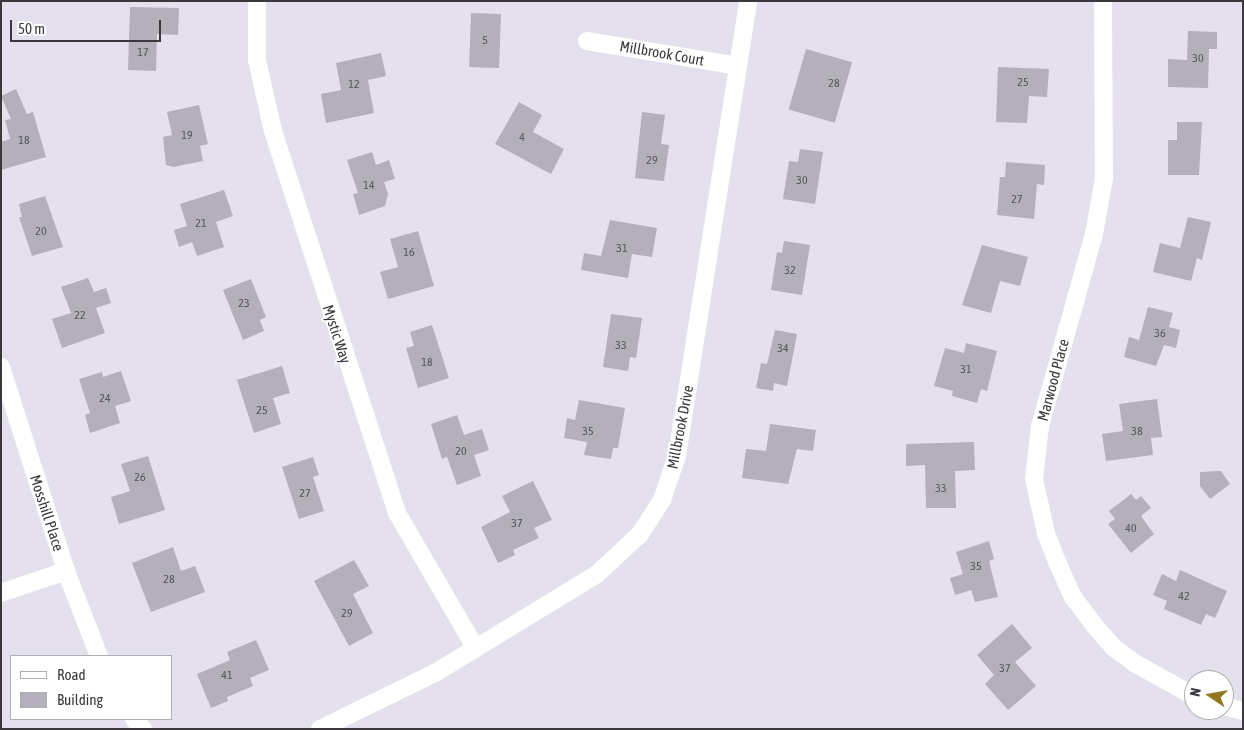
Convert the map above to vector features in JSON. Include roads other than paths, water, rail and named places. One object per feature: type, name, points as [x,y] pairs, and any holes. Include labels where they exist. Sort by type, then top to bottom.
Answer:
[{"type":"street","name":"Mystic Way","points":[[257,1],[257,60],[273,131],[397,513],[475,647]]},
{"type":"street","name":"Millbrook Drive","points":[[320,729],[435,674],[475,647],[597,574],[640,534],[662,500],[677,456],[748,1]]},
{"type":"street","name":"Marwood Place","points":[[1103,1],[1104,178],[1094,234],[1040,426],[1034,479],[1046,533],[1074,597],[1094,625],[1114,648],[1136,664],[1184,690]]},
{"type":"street","name":"Millbrook Court","points":[[587,41],[738,66]]},
{"type":"street","name":"Mosshill Place","points":[[1,367],[66,571],[99,655]]},
{"type":"street","points":[[1,592],[66,571]]}]
